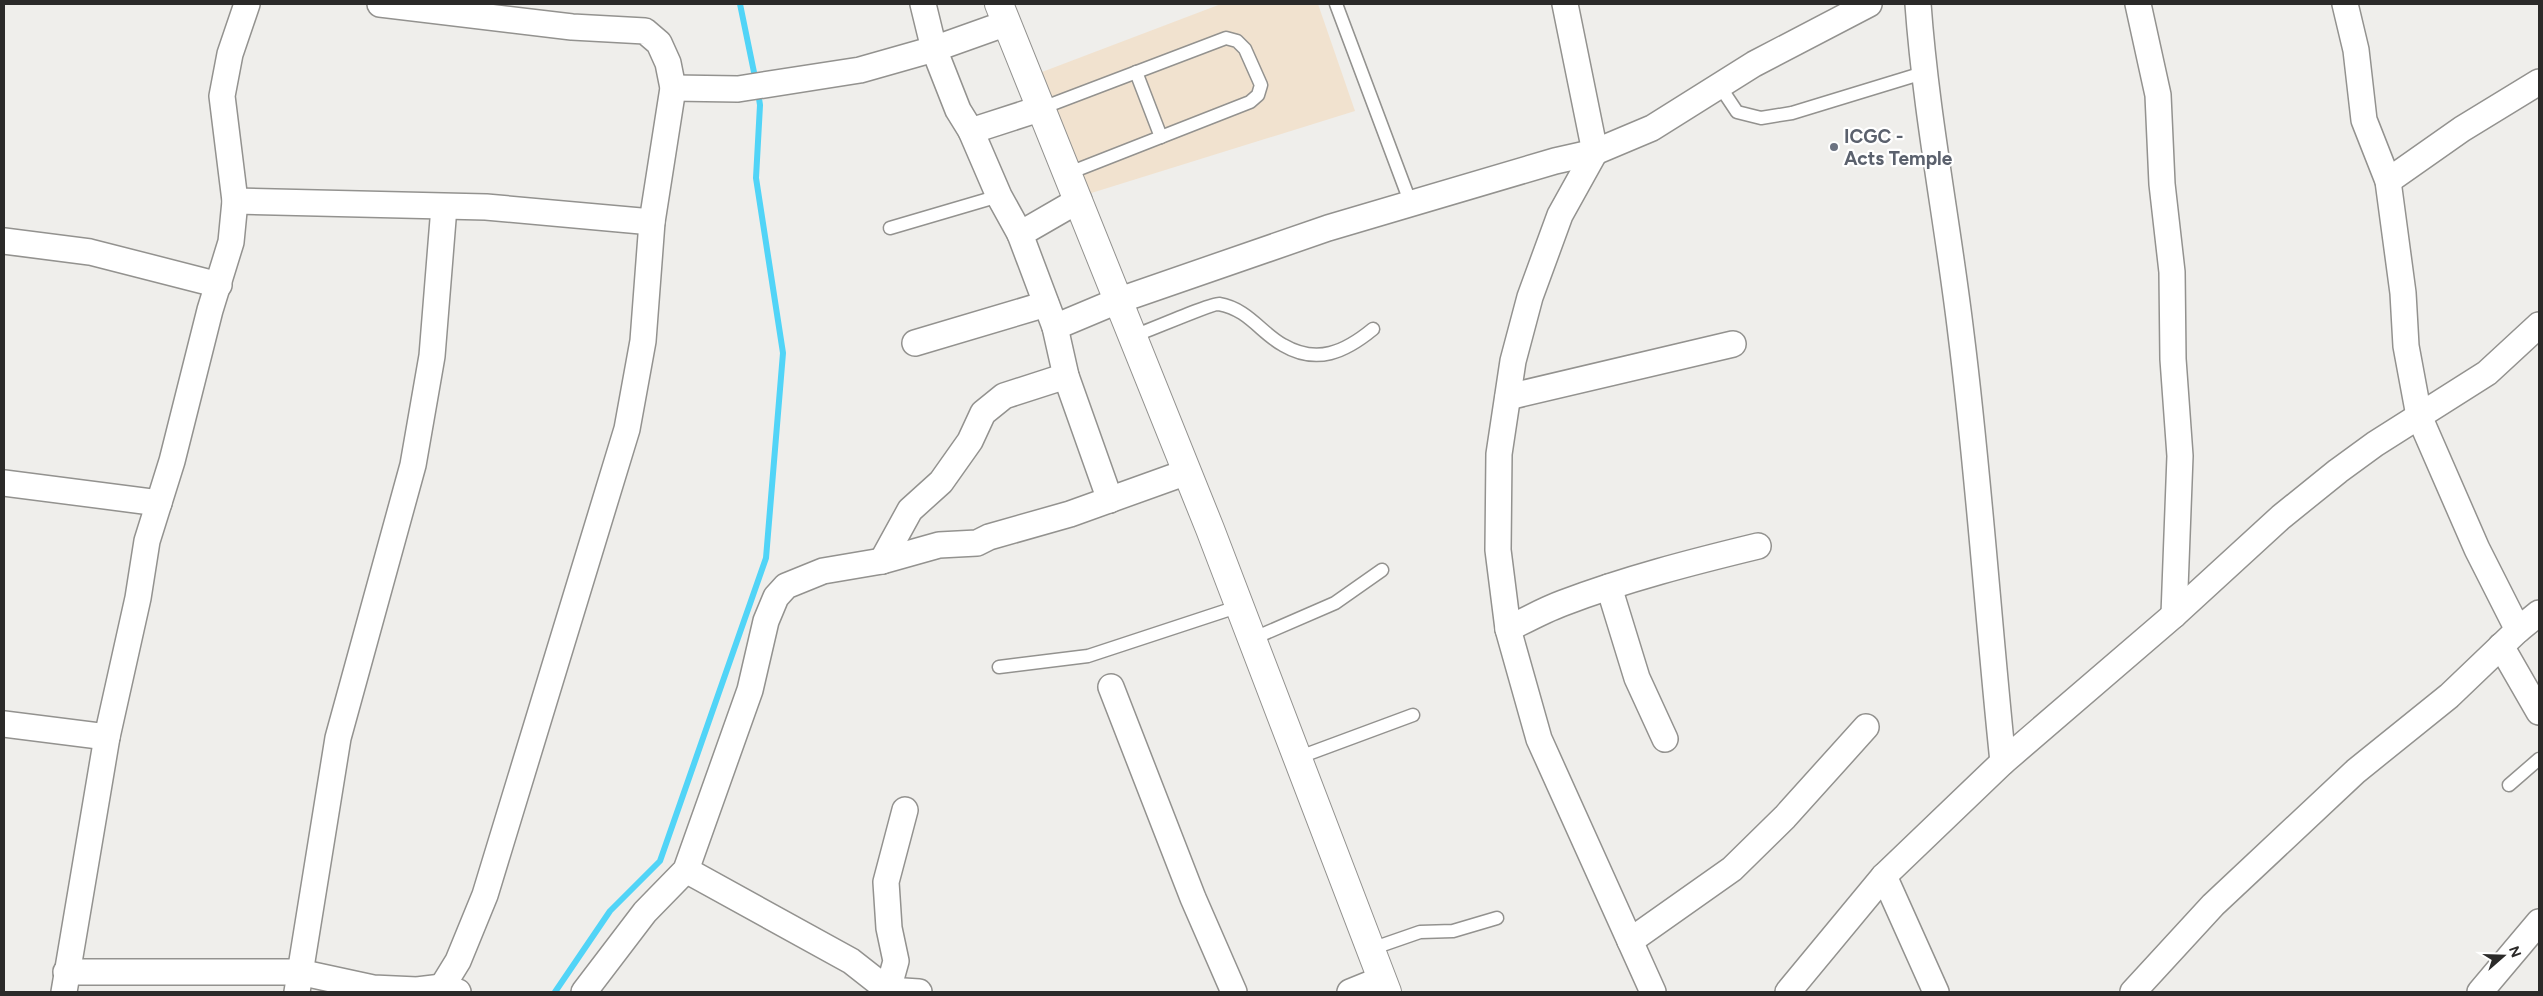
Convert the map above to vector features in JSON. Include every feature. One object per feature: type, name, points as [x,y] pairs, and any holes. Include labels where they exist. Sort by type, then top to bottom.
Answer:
[{"type":"main road","points":[[1003,13],[1069,173],[1117,301],[1133,336],[1240,606],[1385,986]]},
{"type":"street","points":[[247,4],[230,54],[222,96],[235,201],[231,242],[210,310],[172,461],[147,541],[138,598],[107,737],[65,982],[298,982],[373,988],[450,990],[458,961],[485,895],[626,428],[644,341],[652,222],[673,88],[668,63],[659,43],[645,31],[572,28],[380,4]]},
{"type":"street","points":[[923,4],[934,50],[958,110],[971,131],[999,196],[1020,234],[1051,316],[1066,376],[1110,500]]},
{"type":"street","points":[[1565,4],[1595,152],[1560,215],[1530,297],[1513,361],[1499,454],[1498,550],[1508,629],[1539,739],[1653,992]]},
{"type":"street","points":[[915,343],[1117,301],[1328,228],[1555,161],[1595,152],[1652,128],[1754,64],[1868,4]]},
{"type":"street","points":[[1918,4],[1923,73],[1961,332],[1975,449],[2003,762]]},
{"type":"street","points":[[2138,4],[2158,95],[2162,184],[2172,272],[2174,359],[2180,456],[2174,615]]},
{"type":"street","points":[[2345,4],[2356,50],[2364,120],[2388,181],[2403,293],[2406,346],[2419,416],[2477,550],[2509,638],[2539,712]]},
{"type":"street","points":[[673,88],[738,89],[860,70],[934,50],[1003,13]]},
{"type":"street","points":[[2388,181],[2462,129],[2539,82]]},
{"type":"street","points":[[971,131],[1042,108]]},
{"type":"street","points":[[1020,234],[1079,200]]},
{"type":"street","points":[[235,201],[486,207],[652,222]]},
{"type":"street","points":[[298,982],[338,738],[413,465],[432,356],[444,207]]},
{"type":"street","points":[[4,240],[90,252],[219,285]]},
{"type":"street","points":[[1788,992],[1884,876],[2003,762],[2174,615],[2281,517],[2331,476],[2375,444],[2487,373],[2539,325]]},
{"type":"street","points":[[1508,397],[1733,344]]},
{"type":"street","points":[[882,561],[910,510],[941,482],[970,441],[984,413],[1004,396],[1066,376]]},
{"type":"street","points":[[584,992],[645,912],[686,870],[750,690],[766,621],[776,598],[786,586],[802,577],[823,571],[882,561],[939,545],[977,543],[989,536],[1070,514],[1187,472]]},
{"type":"street","points":[[4,483],[159,504]]},
{"type":"street","points":[[1508,629],[1562,604],[1609,587],[1669,568],[1758,546]]},
{"type":"street","points":[[1609,587],[1637,678],[1665,739]]},
{"type":"street","points":[[2133,992],[2220,898],[2356,771],[2450,696],[2509,638],[2539,613]]},
{"type":"street","points":[[1112,687],[1193,898],[1234,992]]},
{"type":"street","points":[[4,724],[107,737]]},
{"type":"street","points":[[1630,941],[1732,869],[1785,817],[1866,727]]},
{"type":"street","points":[[886,991],[896,961],[889,928],[886,882],[905,810]]},
{"type":"street","points":[[686,870],[851,961],[886,991],[919,992]]},
{"type":"street","points":[[1884,876],[1936,992]]},
{"type":"street","points":[[2480,992],[2539,922]]},
{"type":"street","points":[[1350,992],[1385,986]]},
{"type":"lane","points":[[1336,4],[1411,204]]},
{"type":"lane","points":[[1042,108],[1226,38],[1237,41],[1245,49],[1260,85],[1258,95],[1250,102],[1069,173]]},
{"type":"lane","points":[[1136,72],[1161,137]]},
{"type":"lane","points":[[1720,85],[1737,112],[1762,118],[1792,113],[1923,73]]},
{"type":"lane","points":[[890,228],[999,196]]},
{"type":"lane","points":[[1133,336],[1217,304],[1238,310],[1261,326],[1282,345],[1309,355],[1331,355],[1360,340],[1373,329]]},
{"type":"lane","points":[[1252,639],[1335,603],[1382,570]]},
{"type":"lane","points":[[998,667],[1088,656],[1240,606]]},
{"type":"lane","points":[[1297,758],[1413,715]]},
{"type":"lane","points":[[2509,785],[2539,759]]},
{"type":"lane","points":[[1371,949],[1420,932],[1453,931],[1497,918]]},
{"type":"shaded area","points":[[1221,4],[1318,4],[1355,111],[1085,195],[1042,72]]},
{"type":"waterway","points":[[740,4],[756,82]]},
{"type":"waterway","points":[[555,992],[610,911],[660,861],[766,558],[783,353],[756,178],[760,105],[758,92]]},
{"type":"place","name":"ICGC - Acts Temple","points":[[1834,147]]}]
